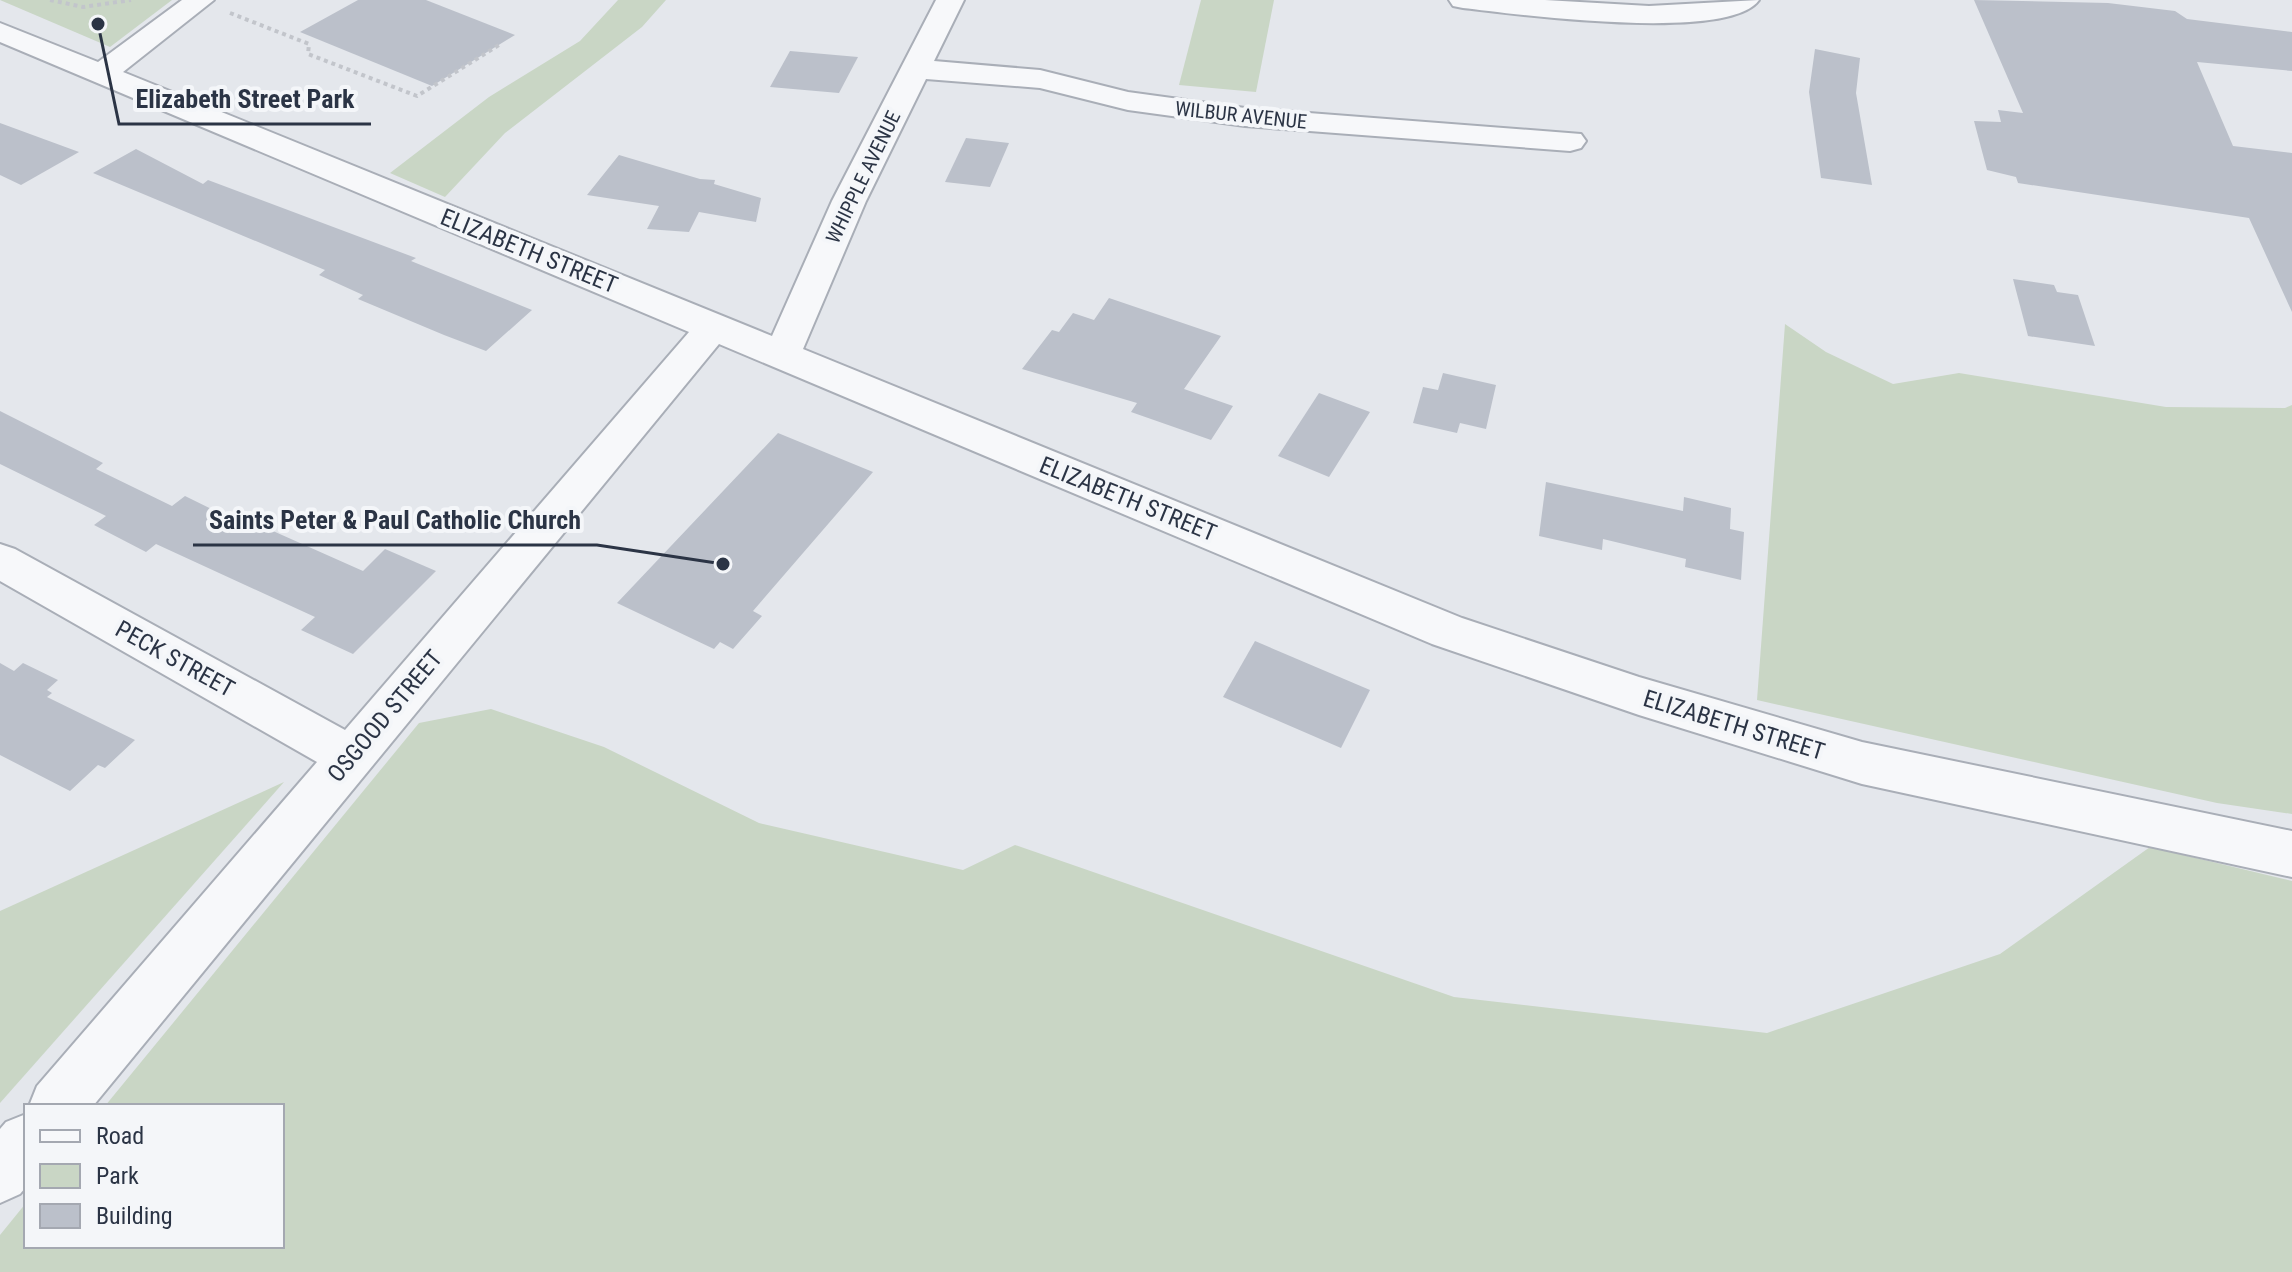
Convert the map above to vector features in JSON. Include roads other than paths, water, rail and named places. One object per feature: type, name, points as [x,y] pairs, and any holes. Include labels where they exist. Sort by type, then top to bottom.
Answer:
[{"type":"street","name":"WHIPPLE AVENUE","points":[[782,356],[849,201],[950,0]]},
{"type":"street","points":[[1463,0],[1704,12],[1745,0]]},
{"type":"street","points":[[101,74],[212,5]]},
{"type":"street","name":"ELIZABETH STREET","points":[[0,32],[1448,631],[1528,661],[1862,763],[2292,854]]},
{"type":"street","name":"WILBUR AVENUE","points":[[916,69],[1040,79],[1128,101],[1236,116],[1570,141]]},
{"type":"street","name":"OSGOOD STREET","points":[[59,1104],[713,327]]},
{"type":"street","name":"PECK STREET","points":[[0,561],[350,757]]},
{"type":"street","points":[[0,1174],[24,1144]]},
{"type":"place","name":"Elizabeth Street Park","points":[[98,24]]},
{"type":"place","name":"Saints Peter & Paul Catholic Church","points":[[723,564]]}]
